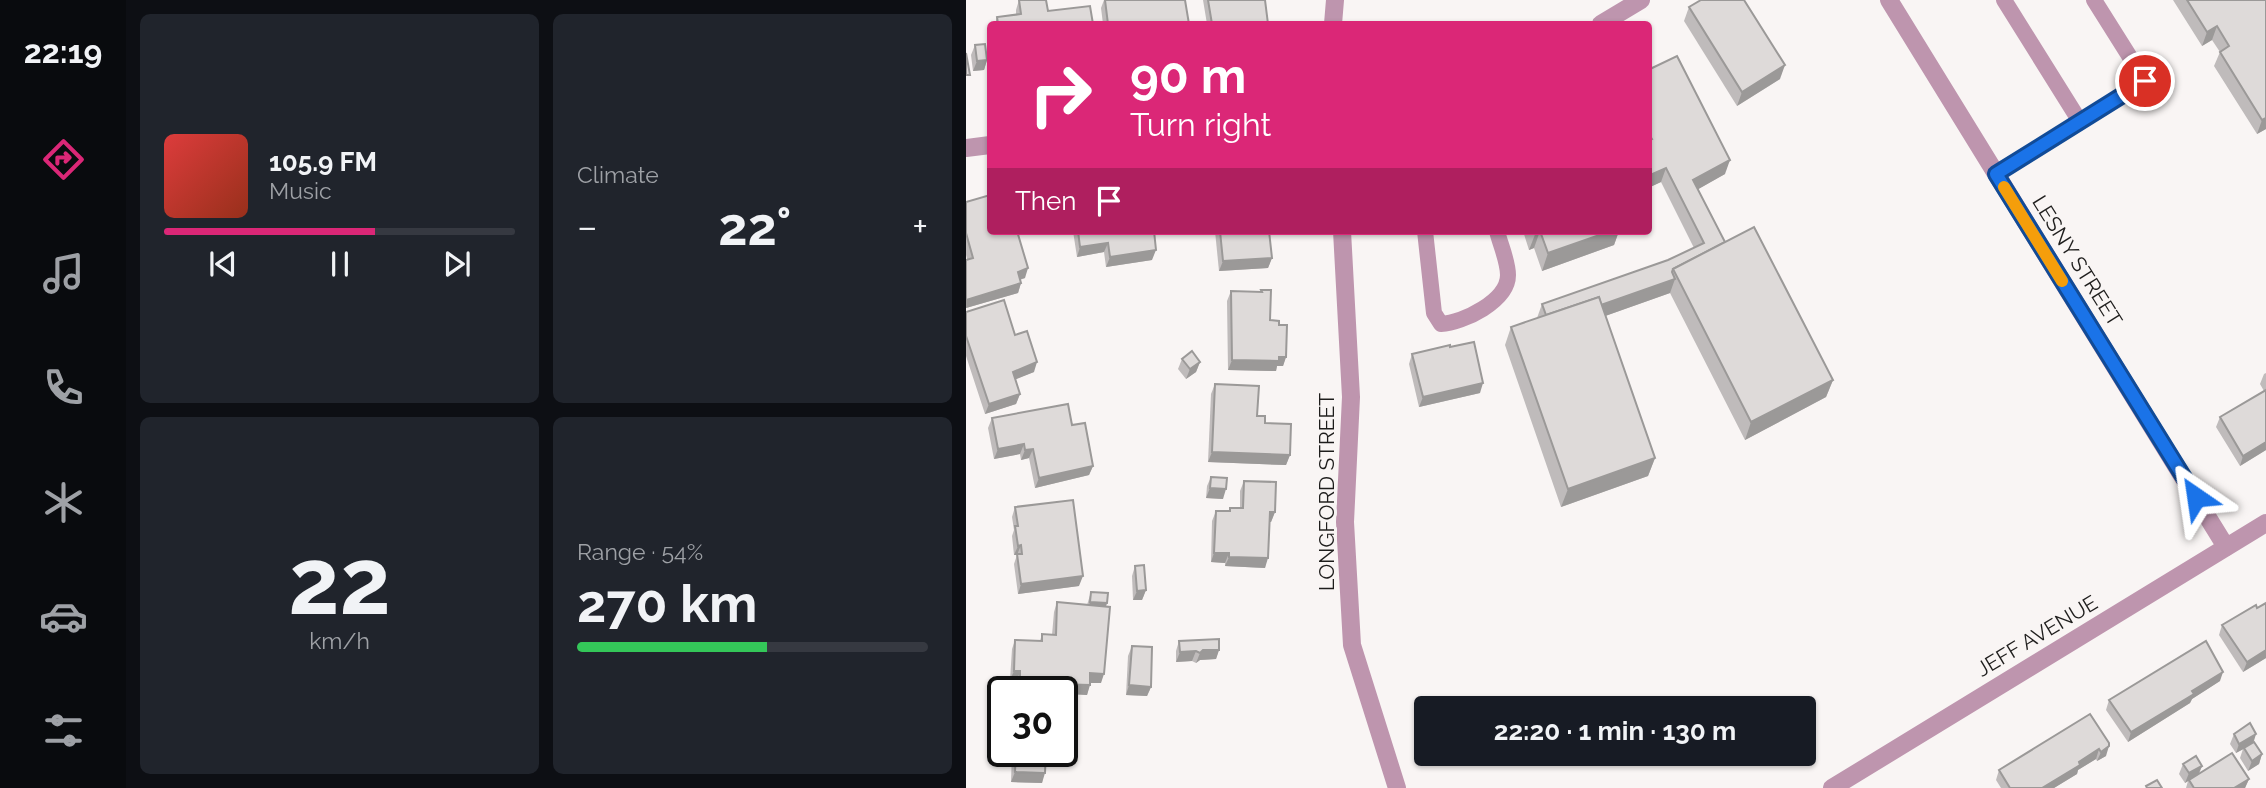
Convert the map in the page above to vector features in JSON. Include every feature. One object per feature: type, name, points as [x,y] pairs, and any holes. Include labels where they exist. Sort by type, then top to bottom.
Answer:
[{"type":"street","points":[[1333,21],[1335,0]]},
{"type":"street","points":[[1606,21],[1641,0]]},
{"type":"street","name":"LESNY STREET","points":[[1889,0],[2226,547]]},
{"type":"street","points":[[966,148],[987,145]]},
{"type":"street","name":"LONGFORD STREET","points":[[1342,235],[1351,397],[1345,522],[1352,645],[1397,788]]},
{"type":"street","name":"JEFF AVENUE","points":[[1832,788],[2266,523]]},
{"type":"lane","points":[[2004,0],[2079,120]]},
{"type":"lane","points":[[1996,174],[2145,81],[2094,0]]},
{"type":"lane","points":[[1425,235],[1434,313],[1441,324],[1456,324],[1500,298],[1508,276],[1498,235]]},
{"type":"building","points":[[1019,0],[1046,0],[1048,11],[1090,6],[1092,21],[998,21],[997,17],[1021,14]]},
{"type":"building","points":[[1105,0],[1185,0],[1188,21],[1108,21]]},
{"type":"building","points":[[1208,0],[1265,0],[1268,21],[1212,21]]},
{"type":"building","points":[[1701,0],[1744,0],[1785,65],[1742,92],[1689,7]]},
{"type":"building","points":[[2187,0],[2266,0],[2266,118],[2262,120],[2220,52],[2229,46],[2217,26],[2207,32]]},
{"type":"building","points":[[985,44],[987,60],[977,61],[975,45]]},
{"type":"building","points":[[966,53],[970,75],[966,75]]},
{"type":"building","points":[[1677,56],[1730,160],[1693,180],[1725,242],[1673,269],[1675,279],[1601,305],[1599,297],[1546,315],[1542,304],[1668,260],[1704,243],[1666,168],[1652,174],[1652,68]]},
{"type":"building","points":[[987,196],[987,235],[1018,235],[1028,268],[1018,272],[1021,283],[966,300],[966,260],[973,258],[966,233],[966,202]]},
{"type":"building","points":[[1754,227],[1833,380],[1751,422],[1673,269]]},
{"type":"building","points":[[1078,235],[1154,235],[1156,250],[1110,257],[1108,243],[1080,247]]},
{"type":"building","points":[[1220,235],[1269,235],[1272,258],[1223,261]]},
{"type":"building","points":[[1541,235],[1600,235],[1548,253]]},
{"type":"building","points":[[1261,290],[1271,290],[1270,320],[1279,321],[1279,325],[1287,325],[1286,357],[1279,357],[1279,361],[1232,360],[1231,291],[1262,292]]},
{"type":"building","points":[[1599,297],[1655,458],[1568,489],[1511,327]]},
{"type":"building","points":[[1004,300],[1015,335],[1027,331],[1037,362],[1013,372],[1020,394],[989,404],[966,336],[966,312]]},
{"type":"building","points":[[1474,342],[1483,383],[1423,397],[1412,354]]},
{"type":"building","points":[[1192,351],[1200,362],[1190,369],[1182,359]]},
{"type":"building","points":[[1215,384],[1259,386],[1257,416],[1265,416],[1265,423],[1291,424],[1290,455],[1212,452]]},
{"type":"building","points":[[2266,390],[2266,442],[2243,456],[2220,417]]},
{"type":"building","points":[[1068,404],[1072,425],[1085,423],[1093,466],[1039,478],[1033,449],[1025,450],[1024,444],[998,449],[992,418]]},
{"type":"building","points":[[1211,477],[1227,478],[1226,489],[1210,488]]},
{"type":"building","points":[[1244,481],[1276,482],[1275,512],[1270,512],[1268,558],[1229,557],[1229,553],[1214,553],[1216,511],[1243,508]]},
{"type":"building","points":[[1073,500],[1083,576],[1021,584],[1017,554],[1022,554],[1015,526],[1018,526],[1015,507]]},
{"type":"building","points":[[1144,565],[1146,590],[1137,591],[1135,566]]},
{"type":"building","points":[[1091,592],[1108,593],[1107,603],[1090,602]]},
{"type":"building","points":[[1057,602],[1110,607],[1104,674],[1090,673],[1090,685],[1078,685],[1078,676],[1020,676],[1020,671],[1014,671],[1015,640],[1042,641],[1042,634],[1056,635]]},
{"type":"building","points":[[2266,603],[2266,650],[2247,662],[2222,625],[2256,605],[2257,608]]},
{"type":"building","points":[[1219,639],[1219,650],[1180,652],[1179,641]]},
{"type":"building","points":[[2206,641],[2223,672],[2192,691],[2194,694],[2131,732],[2109,700]]},
{"type":"building","points":[[1132,646],[1152,647],[1151,687],[1129,685]]},
{"type":"building","points":[[2090,714],[2109,746],[2101,752],[2099,749],[2079,762],[2080,765],[2042,788],[2010,788],[1999,770]]},
{"type":"building","points":[[2250,723],[2256,734],[2239,744],[2234,734]]},
{"type":"building","points":[[2254,742],[2262,754],[2252,761],[2244,748]]},
{"type":"building","points":[[2232,753],[2249,779],[2234,788],[2194,788],[2189,780]]},
{"type":"building","points":[[2196,756],[2202,766],[2189,773],[2183,764]]},
{"type":"building","points":[[1015,767],[1045,767],[1045,773],[1015,772]]},
{"type":"building","points":[[2157,780],[2162,788],[2147,788],[2146,786]]},
{"type":"slow traffic","points":[[2004,187],[2062,281]]},
{"type":"route","points":[[2145,81],[1996,174],[2196,497]]}]
